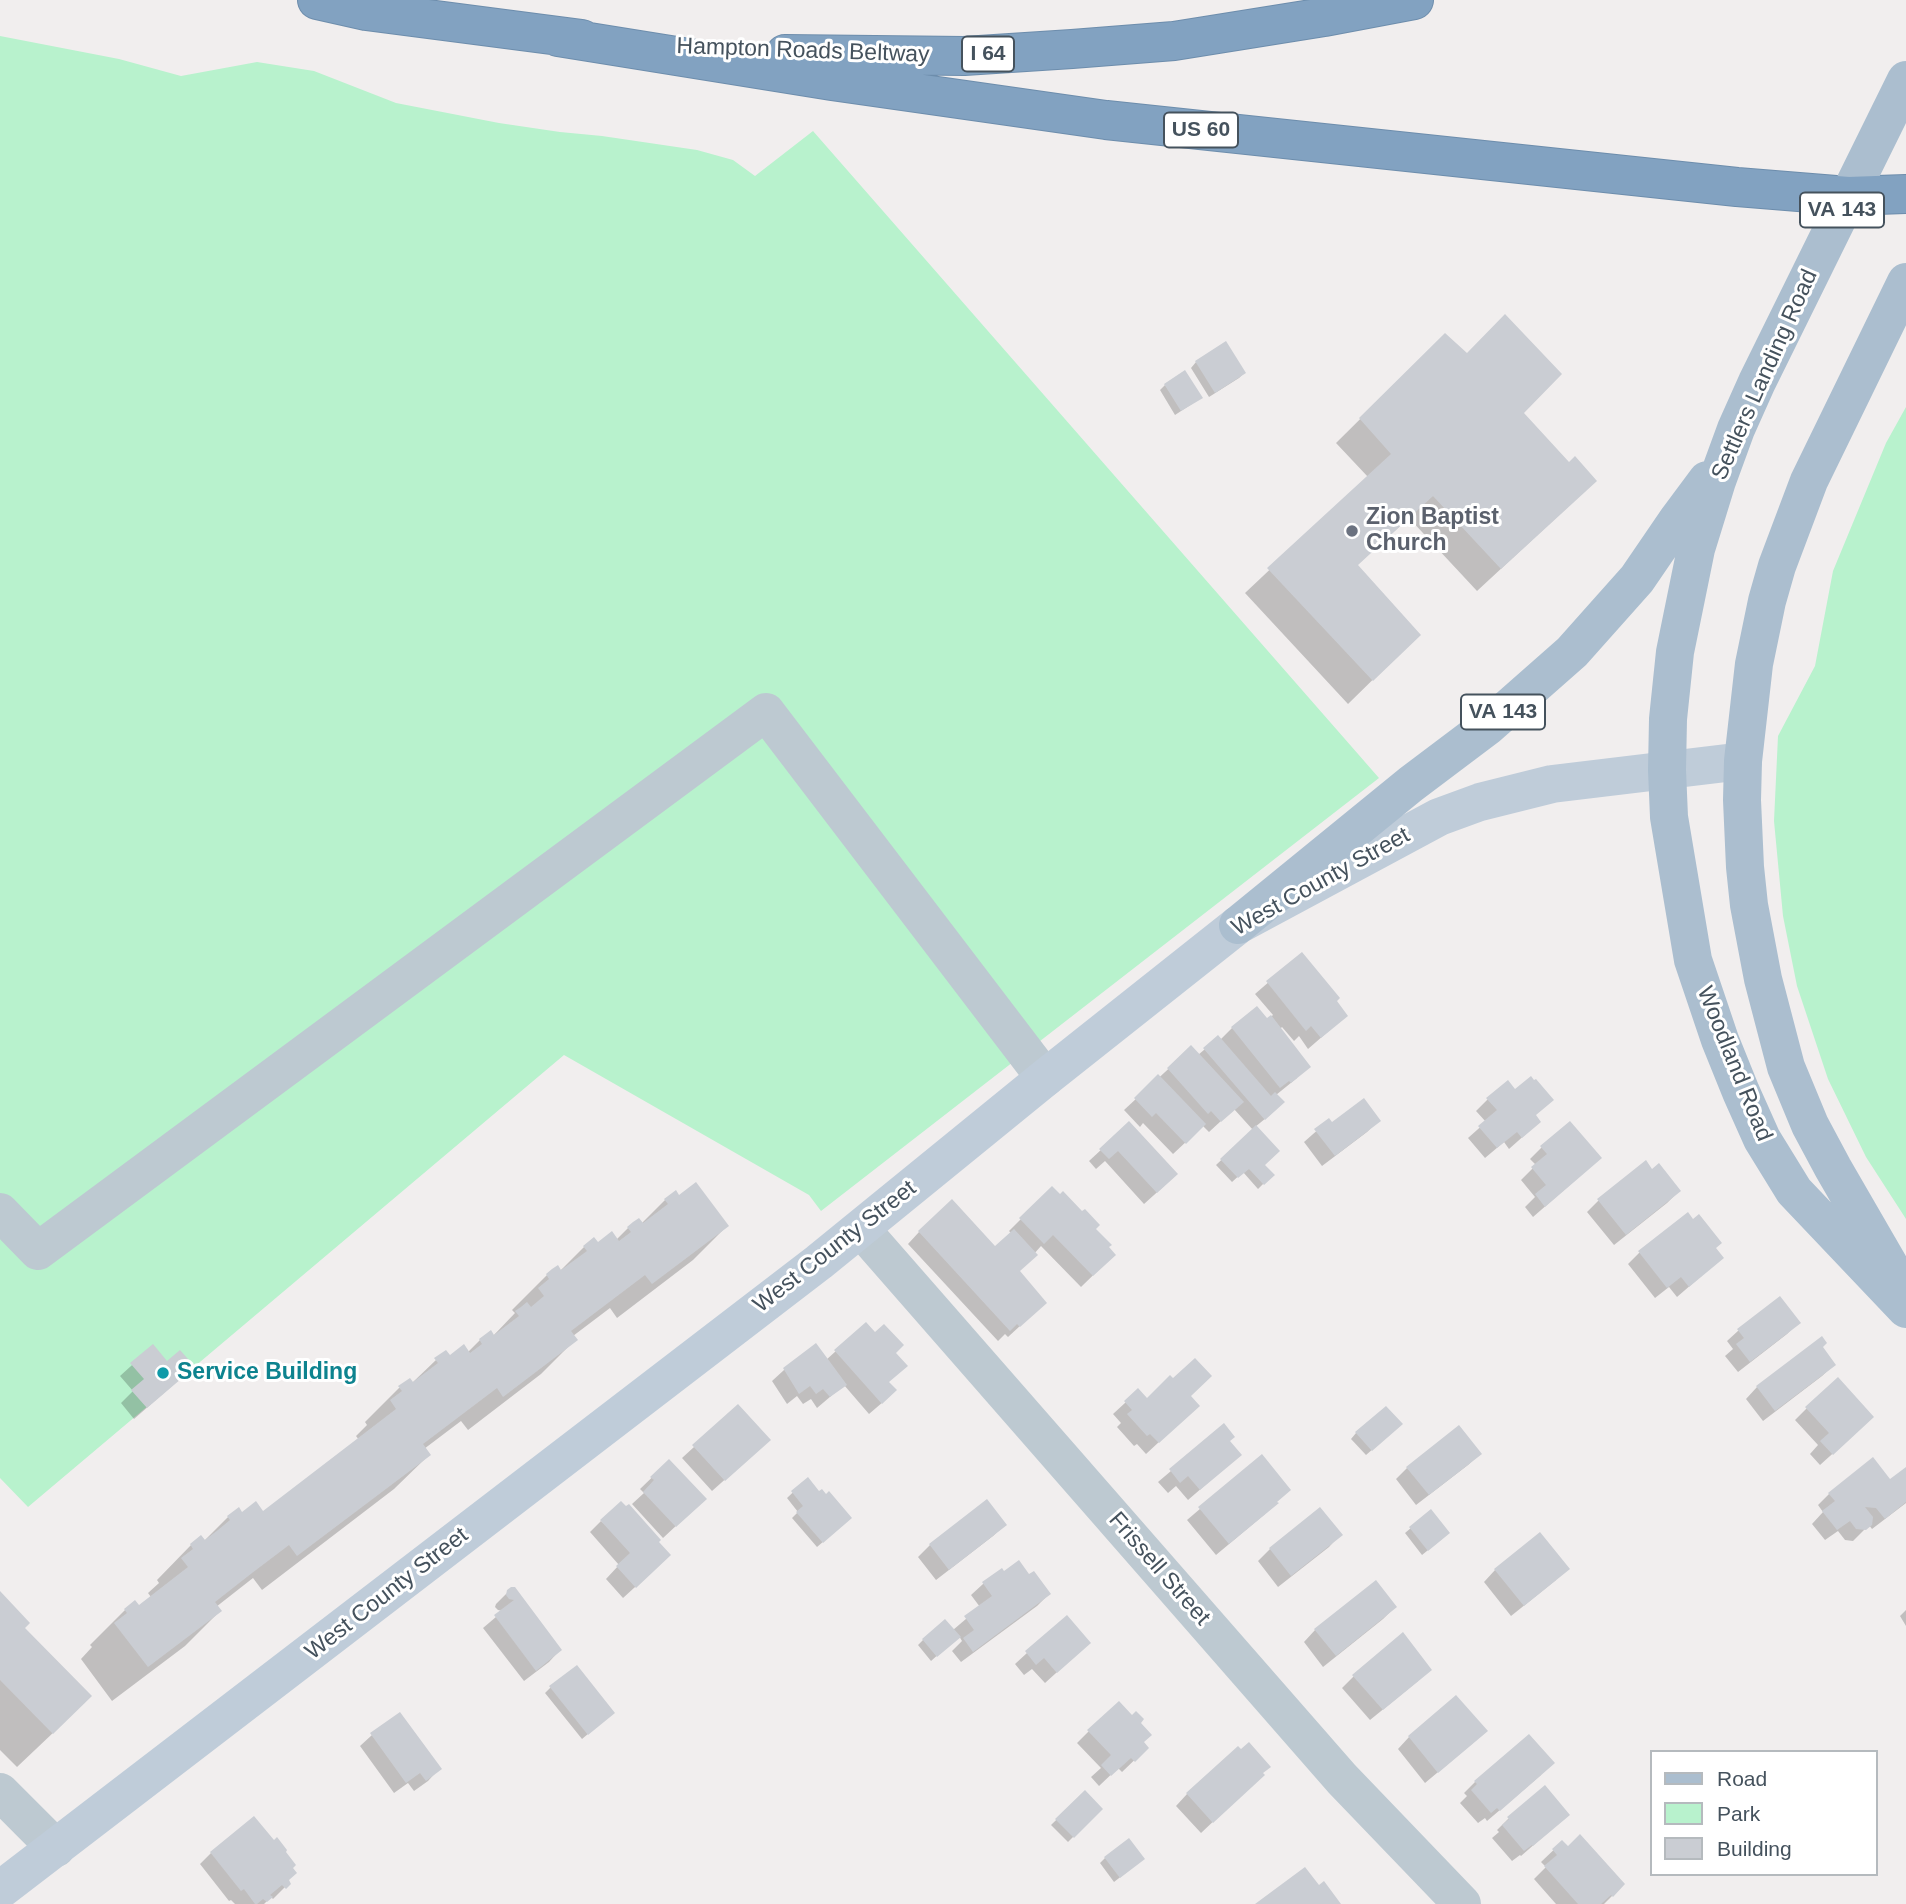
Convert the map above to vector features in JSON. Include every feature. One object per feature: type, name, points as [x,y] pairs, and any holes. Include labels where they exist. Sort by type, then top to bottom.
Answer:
[{"type":"highway","name":"Hampton Roads Beltway","points":[[317,0],[366,10],[558,37],[800,54],[964,56],[1072,50],[1174,40],[1414,0]]},
{"type":"highway","name":"US 60","points":[[558,37],[832,81],[1106,120],[1737,187],[1848,196],[1906,194]]},
{"type":"main road","name":"Settlers Landing Road","points":[[1667,770],[1668,719],[1675,652],[1696,549],[1726,456],[1757,382],[1906,80]]},
{"type":"main road","points":[[1743,761],[1754,664],[1767,601],[1786,539],[1809,481],[1906,282]]},
{"type":"main road","name":"VA 143","points":[[1238,925],[1411,784],[1488,726],[1572,652],[1637,579],[1726,456]]},
{"type":"main road","name":"West County Street","points":[[0,1890],[861,1229],[1238,925],[1438,817],[1503,795],[1552,784],[1743,761]]},
{"type":"main road","name":"Woodland Road","points":[[1743,761],[1742,825],[1749,905],[1763,979],[1786,1067],[1810,1125],[1906,1294]]},
{"type":"main road","name":"Woodland Road","points":[[1667,770],[1668,817],[1693,960],[1741,1092],[1762,1139],[1794,1191],[1906,1309]]},
{"type":"street","points":[[0,1212],[38,1251],[766,712],[1045,1078]]},
{"type":"street","name":"Frissell Street","points":[[861,1229],[1336,1772],[1462,1904]]},
{"type":"street","points":[[0,1792],[56,1847]]},
{"type":"green space","points":[[0,36],[119,59],[181,76],[257,62],[314,71],[396,103],[499,123],[697,150],[733,160],[755,176],[813,131],[1379,778],[821,1211],[809,1195],[564,1055],[28,1507],[0,1478]]},
{"type":"green space","points":[[1906,407],[1906,1219],[1866,1157],[1828,1079],[1797,986],[1783,916],[1774,821],[1778,736],[1815,666],[1833,571],[1886,443]]},
{"type":"building","name":"Zion Baptist Church","points":[[1505,314],[1562,374],[1524,413],[1569,462],[1575,456],[1597,481],[1501,569],[1433,496],[1358,565],[1421,635],[1373,681],[1267,568],[1391,454],[1359,418],[1445,333],[1467,353]]},
{"type":"building","points":[[1226,341],[1246,373],[1215,393],[1195,361]]},
{"type":"building","points":[[1185,370],[1203,398],[1181,411],[1164,384]]},
{"type":"building","points":[[1302,952],[1340,998],[1337,1001],[1348,1016],[1321,1038],[1311,1026],[1306,1031],[1266,981]]},
{"type":"building","points":[[1257,1006],[1267,1018],[1271,1015],[1311,1067],[1280,1088],[1231,1027]]},
{"type":"building","points":[[1218,1035],[1271,1096],[1275,1092],[1285,1102],[1265,1120],[1203,1048]]},
{"type":"building","points":[[1191,1045],[1244,1102],[1221,1122],[1211,1111],[1208,1114],[1167,1068]]},
{"type":"building","points":[[1158,1074],[1206,1124],[1186,1144],[1156,1113],[1152,1117],[1134,1098]]},
{"type":"building","points":[[1531,1076],[1554,1100],[1536,1115],[1541,1122],[1522,1138],[1517,1132],[1497,1148],[1478,1126],[1497,1110],[1486,1098],[1508,1080],[1515,1089]]},
{"type":"building","points":[[1364,1098],[1381,1121],[1335,1156],[1314,1129],[1329,1118],[1332,1122]]},
{"type":"building","points":[[1129,1121],[1178,1174],[1157,1193],[1118,1151],[1109,1159],[1099,1149]]},
{"type":"building","points":[[1570,1121],[1602,1158],[1545,1207],[1535,1194],[1546,1185],[1531,1167],[1547,1154],[1540,1146]]},
{"type":"building","points":[[1256,1125],[1280,1151],[1265,1165],[1275,1175],[1264,1185],[1249,1169],[1238,1178],[1220,1159]]},
{"type":"building","points":[[1646,1160],[1652,1169],[1659,1163],[1681,1191],[1626,1235],[1597,1199]]},
{"type":"building","points":[[696,1182],[729,1226],[652,1284],[645,1275],[571,1331],[578,1340],[503,1397],[497,1388],[423,1444],[431,1455],[297,1556],[289,1545],[252,1573],[215,1602],[222,1611],[148,1667],[114,1623],[127,1613],[124,1609],[135,1600],[139,1605],[188,1567],[181,1558],[193,1549],[190,1544],[201,1535],[205,1540],[230,1520],[227,1516],[239,1507],[242,1512],[256,1501],[263,1511],[396,1409],[390,1400],[402,1391],[398,1386],[410,1378],[413,1382],[438,1363],[434,1358],[446,1350],[450,1355],[464,1344],[470,1353],[482,1344],[479,1339],[491,1330],[494,1335],[519,1316],[515,1311],[527,1302],[531,1307],[544,1296],[538,1288],[549,1279],[546,1274],[558,1265],[561,1270],[587,1251],[583,1246],[594,1237],[598,1242],[612,1231],[619,1241],[631,1232],[627,1227],[633,1222],[639,1218],[643,1223],[668,1204],[664,1199],[676,1190],[679,1195]]},
{"type":"building","points":[[1052,1186],[1060,1194],[1063,1191],[1082,1211],[1085,1209],[1100,1225],[1096,1229],[1112,1245],[1109,1247],[1116,1255],[1093,1276],[1053,1235],[1044,1244],[1019,1218]]},
{"type":"building","points":[[952,1199],[995,1246],[1014,1229],[1038,1255],[1020,1271],[1047,1303],[1020,1327],[1017,1324],[1010,1331],[918,1231]]},
{"type":"building","points":[[1688,1212],[1693,1219],[1699,1214],[1722,1243],[1716,1248],[1724,1258],[1689,1287],[1681,1277],[1667,1288],[1638,1251]]},
{"type":"building","points":[[1780,1296],[1801,1323],[1750,1362],[1736,1344],[1744,1338],[1737,1329]]},
{"type":"building","points":[[866,1322],[875,1332],[884,1324],[904,1345],[896,1353],[908,1366],[889,1382],[897,1390],[882,1404],[834,1350]]},
{"type":"building","points":[[1822,1336],[1827,1343],[1823,1347],[1836,1365],[1775,1411],[1756,1386]]},
{"type":"building","points":[[816,1343],[847,1385],[830,1397],[823,1389],[816,1394],[810,1386],[799,1394],[783,1368]]},
{"type":"building","name":"Service Building","points":[[153,1344],[167,1361],[180,1350],[195,1367],[147,1408],[131,1390],[144,1379],[130,1363]]},
{"type":"building","points":[[1195,1358],[1212,1376],[1191,1396],[1200,1406],[1159,1443],[1150,1434],[1147,1436],[1127,1414],[1132,1410],[1124,1401],[1138,1388],[1147,1398],[1170,1375],[1173,1378]]},
{"type":"building","points":[[1838,1377],[1874,1417],[1833,1455],[1820,1441],[1829,1433],[1805,1407]]},
{"type":"building","points":[[738,1404],[771,1440],[725,1481],[692,1445]]},
{"type":"building","points":[[1386,1406],[1403,1424],[1372,1451],[1355,1432]]},
{"type":"building","points":[[1224,1423],[1235,1437],[1230,1441],[1242,1455],[1200,1490],[1188,1476],[1180,1483],[1169,1469]]},
{"type":"building","points":[[1459,1425],[1482,1454],[1429,1495],[1406,1467]]},
{"type":"building","points":[[1262,1454],[1291,1490],[1229,1544],[1198,1507]]},
{"type":"building","points":[[1873,1457],[1890,1479],[1906,1467],[1906,1502],[1885,1519],[1876,1508],[1865,1507],[1873,1517],[1872,1525],[1866,1530],[1856,1529],[1850,1521],[1837,1530],[1822,1511],[1835,1501],[1828,1493]]},
{"type":"building","points":[[669,1459],[707,1499],[676,1527],[643,1492],[654,1480],[650,1477]]},
{"type":"building","points":[[808,1477],[819,1491],[822,1489],[826,1494],[829,1491],[852,1518],[823,1543],[796,1512],[803,1506],[791,1491]]},
{"type":"building","points":[[987,1499],[1007,1525],[949,1570],[929,1544]]},
{"type":"building","points":[[621,1501],[626,1506],[629,1504],[671,1555],[636,1588],[616,1566],[630,1553],[600,1520]]},
{"type":"building","points":[[1320,1507],[1343,1535],[1291,1576],[1269,1548]]},
{"type":"building","points":[[1431,1509],[1450,1533],[1428,1551],[1409,1527]]},
{"type":"building","points":[[1540,1532],[1570,1569],[1524,1606],[1494,1569]]},
{"type":"building","points":[[1019,1560],[1029,1574],[1034,1571],[1051,1594],[973,1652],[963,1638],[974,1630],[964,1616],[992,1596],[982,1582]]},
{"type":"building","points":[[1376,1580],[1397,1607],[1336,1656],[1314,1629]]},
{"type":"building","points":[[511,1587],[515,1587],[562,1650],[536,1671],[494,1615],[514,1600],[506,1595]]},
{"type":"building","points":[[0,1591],[30,1623],[25,1628],[92,1696],[53,1734],[0,1680]]},
{"type":"building","points":[[1067,1615],[1091,1643],[1057,1673],[1044,1658],[1036,1665],[1025,1651]]},
{"type":"building","points":[[945,1619],[961,1637],[937,1657],[922,1639]]},
{"type":"building","points":[[1403,1632],[1432,1670],[1383,1710],[1352,1675]]},
{"type":"building","points":[[577,1665],[615,1713],[588,1735],[549,1686]]},
{"type":"building","points":[[1456,1695],[1488,1731],[1438,1773],[1408,1736]]},
{"type":"building","points":[[1119,1701],[1132,1715],[1136,1711],[1144,1719],[1141,1723],[1152,1735],[1144,1742],[1149,1748],[1135,1762],[1131,1758],[1111,1776],[1101,1765],[1111,1755],[1087,1730]]},
{"type":"building","points":[[400,1712],[442,1769],[426,1781],[420,1773],[406,1783],[370,1733]]},
{"type":"building","points":[[1529,1734],[1555,1763],[1500,1811],[1497,1808],[1491,1813],[1471,1790],[1477,1784],[1474,1781]]},
{"type":"building","points":[[1249,1742],[1271,1767],[1213,1823],[1186,1793],[1238,1746],[1241,1749]]},
{"type":"building","points":[[1545,1785],[1570,1815],[1524,1851],[1502,1825],[1509,1819],[1507,1817]]},
{"type":"building","points":[[1085,1790],[1103,1809],[1074,1838],[1055,1819]]},
{"type":"building","points":[[254,1816],[274,1840],[277,1837],[287,1850],[296,1865],[293,1868],[297,1873],[289,1880],[291,1884],[286,1889],[282,1885],[270,1895],[273,1897],[267,1902],[263,1899],[257,1904],[244,1889],[241,1891],[210,1852]]},
{"type":"building","points":[[1580,1834],[1625,1884],[1613,1897],[1611,1895],[1601,1904],[1578,1904],[1544,1866],[1557,1855],[1552,1849],[1562,1840],[1568,1846]]},
{"type":"building","points":[[1129,1838],[1145,1859],[1120,1878],[1104,1857]]},
{"type":"building","points":[[1305,1867],[1319,1885],[1324,1881],[1341,1904],[1255,1904]]},
{"type":"place","name":"Zion Baptist Church","points":[[1352,531]]},
{"type":"place","name":"Service Building","points":[[163,1373]]}]
